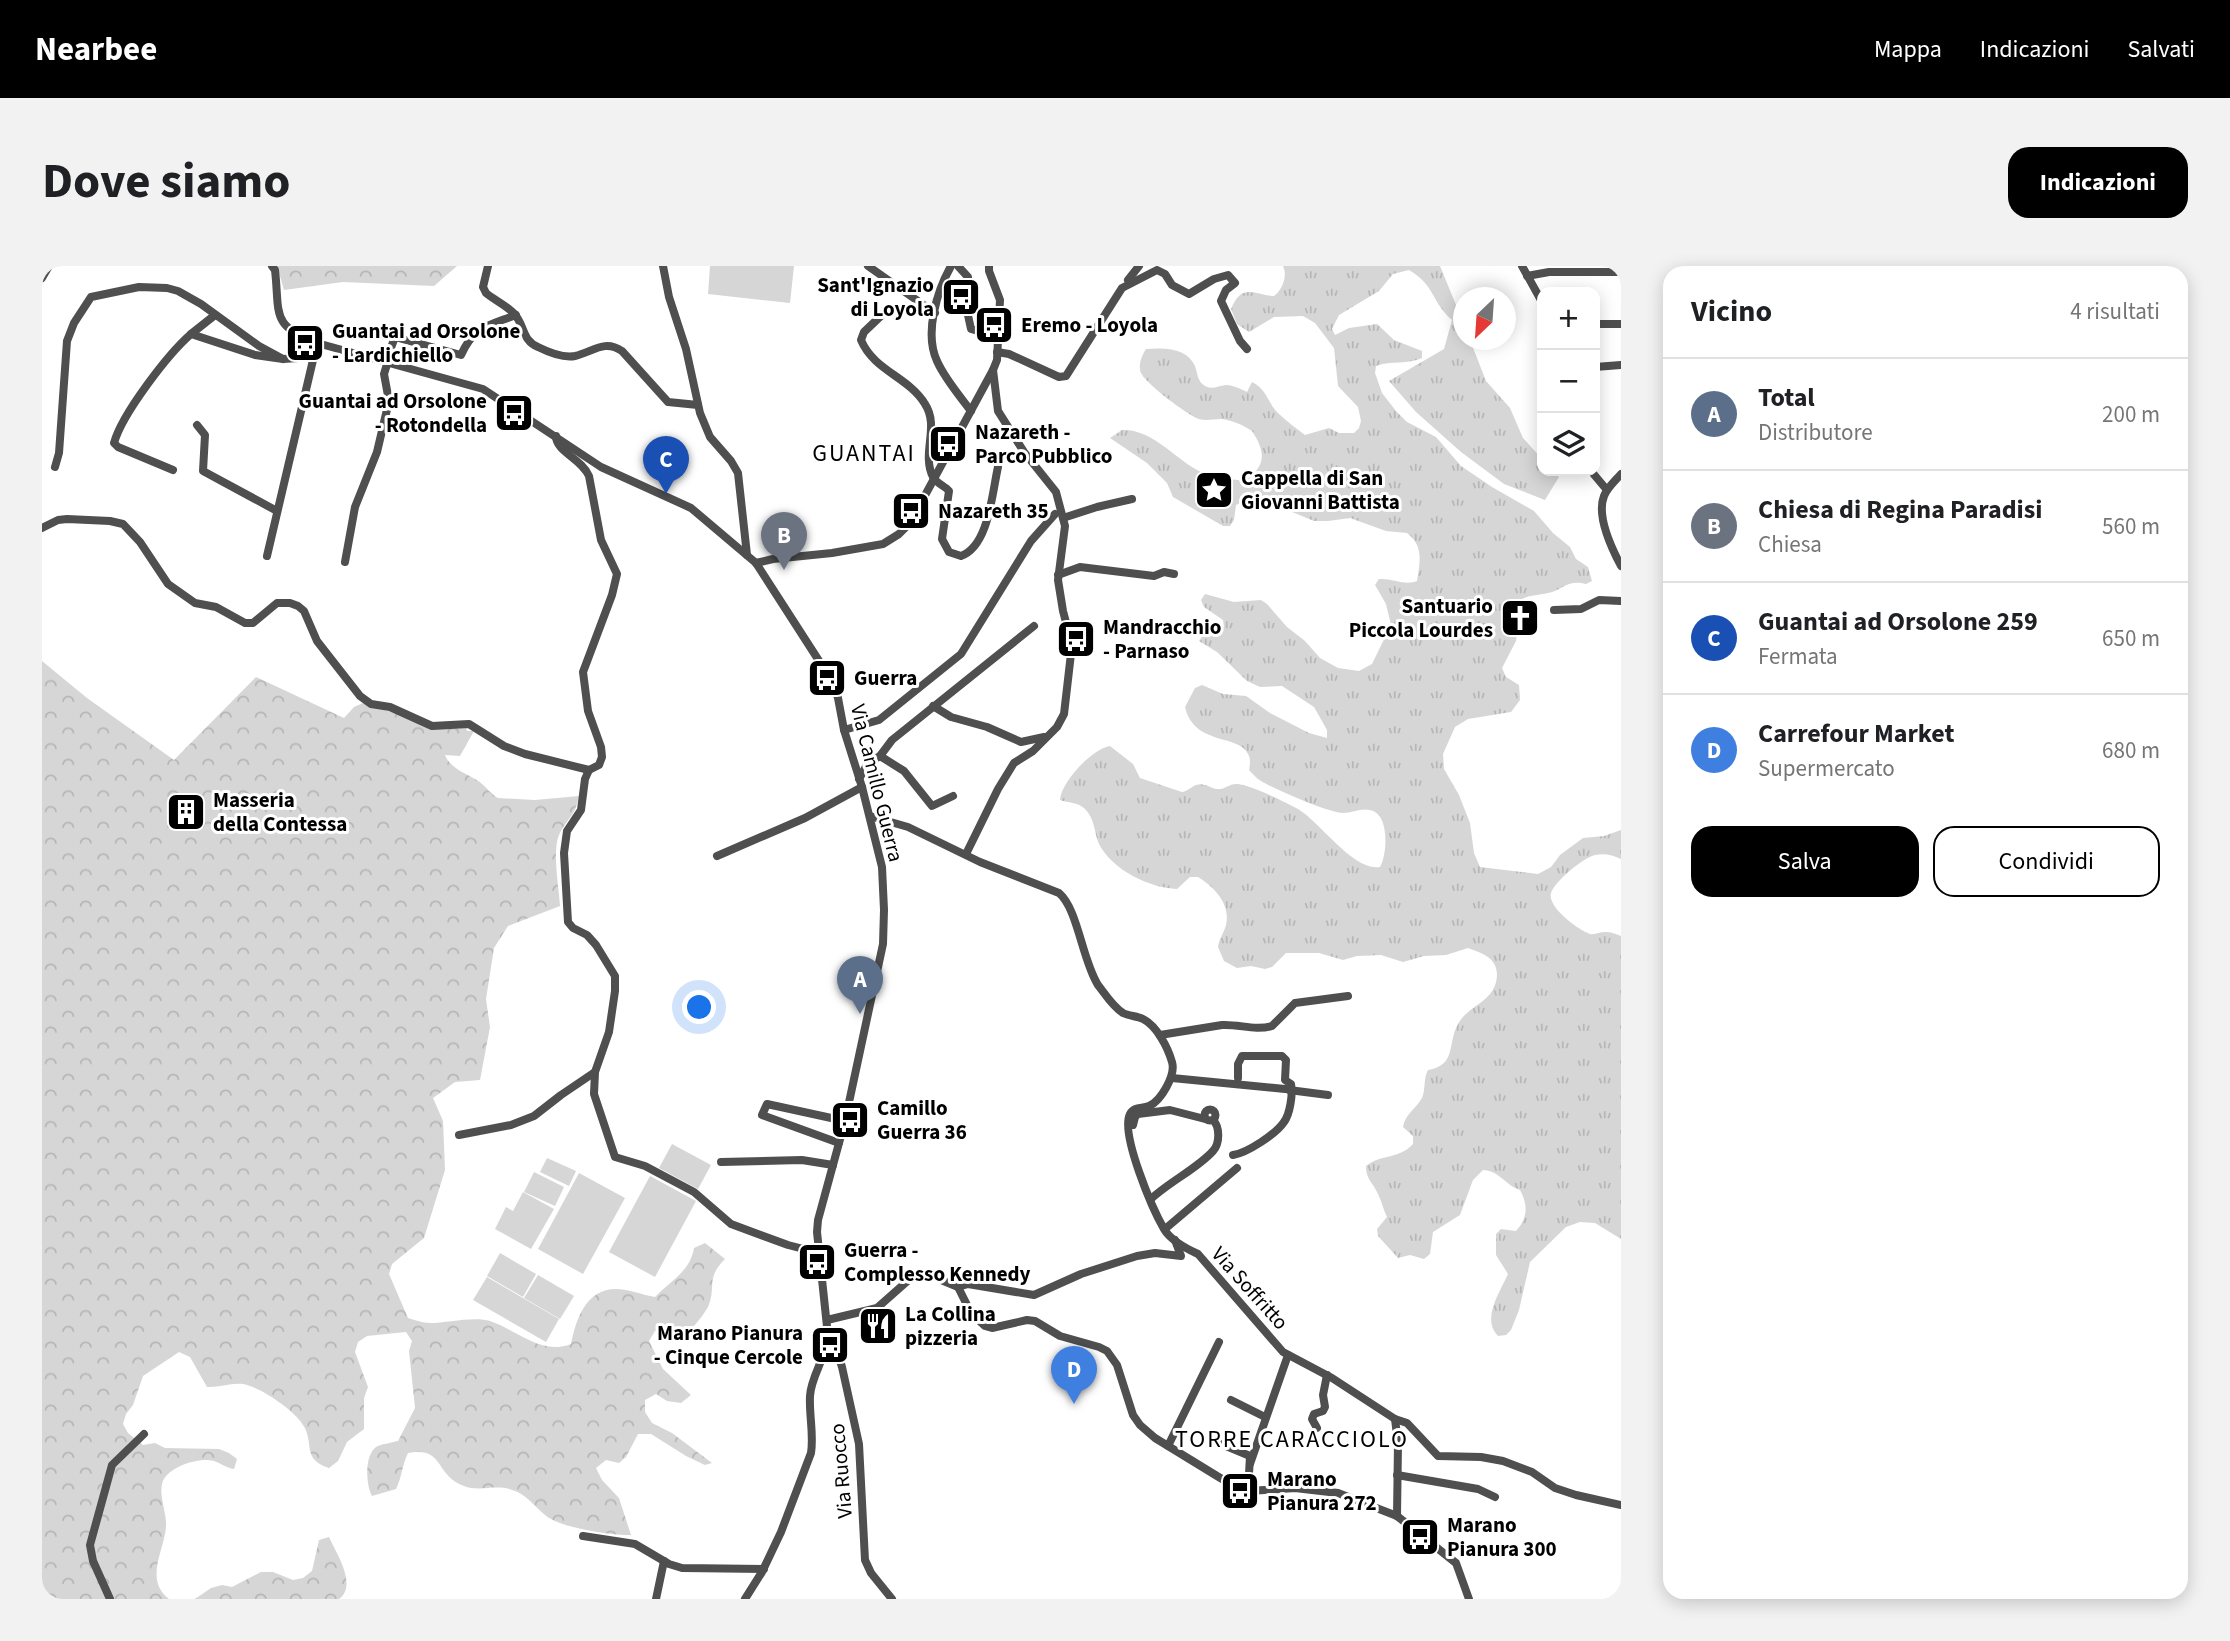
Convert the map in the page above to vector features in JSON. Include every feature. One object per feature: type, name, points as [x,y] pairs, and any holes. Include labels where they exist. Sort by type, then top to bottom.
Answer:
[{"type":"street","points":[[42,278],[49,266]]},
{"type":"street","name":"Via Camillo Guerra","points":[[272,266],[275,270],[278,316],[293,333],[317,343],[482,389],[601,467],[691,508],[757,563],[832,681],[882,867],[884,910],[883,944],[845,1121],[818,1219],[828,1336]]},
{"type":"street","points":[[488,266],[483,287],[486,293],[516,315],[524,335],[533,345],[567,357],[603,345],[613,346],[622,351],[668,402],[698,405]]},
{"type":"street","points":[[663,266],[698,405],[710,437],[738,473],[747,555]]},
{"type":"street","points":[[868,266],[935,313]]},
{"type":"street","points":[[951,266],[940,291],[931,344],[936,360],[971,411]]},
{"type":"street","points":[[958,266],[968,277],[966,306],[971,329],[999,337]]},
{"type":"street","points":[[757,563],[832,553],[891,541],[910,523],[997,360],[1000,300],[989,266]]},
{"type":"street","points":[[997,352],[1009,354],[1059,377],[1066,376],[1139,266]]},
{"type":"street","points":[[1522,266],[1537,294]]},
{"type":"street","points":[[1122,288],[1157,270],[1166,274],[1172,285],[1189,294],[1214,279],[1228,275],[1235,283],[1226,290],[1221,301],[1240,341],[1247,349]]},
{"type":"street","points":[[1527,276],[1549,272],[1621,272]]},
{"type":"street","points":[[55,467],[59,453],[67,341],[88,300],[97,295],[139,287],[167,288],[187,295],[259,346],[283,359]]},
{"type":"street","points":[[885,312],[864,331],[862,340],[873,359],[924,401],[930,413],[932,425],[929,450],[934,479],[949,491],[943,530],[944,545],[950,552],[961,556],[972,551],[981,537],[998,467]]},
{"type":"street","points":[[173,470],[117,447],[114,443],[168,357],[215,314]]},
{"type":"street","points":[[345,562],[355,507],[377,452],[389,401],[384,374],[395,337],[461,355],[468,339],[477,331],[516,315]]},
{"type":"street","points":[[1600,324],[1621,324]]},
{"type":"street","points":[[191,334],[232,349],[283,359],[314,357]]},
{"type":"street","points":[[267,556],[317,343]]},
{"type":"street","points":[[1600,367],[1621,366]]},
{"type":"street","points":[[966,854],[1014,763],[1033,751],[1064,715],[1072,645],[1063,611],[1058,575],[1065,526],[1059,516],[1056,492],[1001,418],[993,370]]},
{"type":"street","points":[[197,425],[205,435],[203,471],[277,511]]},
{"type":"street","points":[[42,528],[58,520],[67,519],[123,524],[140,542],[168,584],[195,603],[216,607],[245,623],[253,623],[277,603],[298,606],[317,641],[360,696],[370,704],[390,707],[432,726],[469,724],[504,746],[589,770],[599,765],[602,757],[588,711],[583,672],[612,595],[617,574],[601,540],[589,476],[585,468],[555,442],[555,436]]},
{"type":"street","points":[[1621,474],[1607,490],[1602,502],[1606,533],[1621,566]]},
{"type":"street","points":[[1595,476],[1607,490]]},
{"type":"street","points":[[844,730],[879,720],[961,654],[1031,541],[1059,516],[1132,499]]},
{"type":"street","points":[[1058,575],[1080,567],[1154,576],[1164,572],[1174,574]]},
{"type":"street","points":[[1554,610],[1581,609],[1599,600],[1621,601]]},
{"type":"street","points":[[717,856],[805,818],[861,783],[868,763],[880,756],[892,740],[1034,625]]},
{"type":"street","points":[[933,706],[951,717],[987,727],[1020,742],[1049,735]]},
{"type":"street","points":[[880,756],[904,771],[932,806],[953,796]]},
{"type":"street","points":[[589,770],[582,787],[581,810],[567,831],[564,853],[568,922],[573,928],[587,934],[615,975],[609,1032],[595,1072],[594,1094],[615,1157],[645,1166],[694,1192],[731,1224],[788,1245],[819,1253]]},
{"type":"street","points":[[870,816],[908,827],[992,867],[1059,893],[1066,899],[1083,952],[1099,986],[1124,1013],[1144,1019],[1160,1035],[1173,1063],[1172,1078],[1153,1104],[1131,1112],[1128,1129]]},
{"type":"street","points":[[1160,1035],[1222,1025],[1254,1029],[1272,1027],[1295,1003],[1348,996]]},
{"type":"street","points":[[1233,1155],[1246,1152],[1282,1125],[1286,1120],[1292,1084],[1285,1080],[1286,1060],[1282,1056],[1242,1056],[1238,1064],[1238,1078]]},
{"type":"street","points":[[459,1135],[511,1125],[534,1116],[595,1072]]},
{"type":"street","points":[[1172,1078],[1328,1095]]},
{"type":"street","points":[[839,1143],[762,1115],[767,1104],[845,1121]]},
{"type":"street","points":[[1128,1129],[1138,1114],[1158,1111],[1177,1110],[1217,1124],[1213,1151],[1152,1199]]},
{"type":"street","name":"Via Soffritto","points":[[1128,1129],[1131,1149],[1164,1230],[1198,1254],[1288,1354],[1395,1419],[1407,1423],[1438,1456],[1481,1457],[1503,1461],[1532,1472],[1555,1488],[1621,1505]]},
{"type":"street","points":[[721,1162],[802,1160],[833,1165]]},
{"type":"street","points":[[1164,1230],[1237,1168]]},
{"type":"street","points":[[827,1320],[877,1308],[912,1276],[929,1275],[958,1287],[968,1284],[1034,1296],[1081,1274],[1137,1256],[1155,1253],[1181,1256],[1175,1240]]},
{"type":"street","points":[[958,1287],[971,1313],[985,1326],[992,1328],[1027,1320],[1035,1321],[1060,1336],[1107,1351],[1117,1365],[1135,1419],[1155,1438],[1235,1487],[1255,1490],[1309,1489],[1338,1493],[1397,1516],[1452,1559],[1460,1570],[1469,1599]]},
{"type":"street","points":[[745,1599],[764,1569],[811,1453],[813,1441],[810,1396],[827,1350],[828,1336]]},
{"type":"street","name":"Via Ruocco","points":[[828,1336],[837,1350],[842,1367],[859,1444],[865,1560],[892,1599]]},
{"type":"street","points":[[1168,1446],[1219,1342]]},
{"type":"street","points":[[1250,1464],[1288,1354]]},
{"type":"street","points":[[1317,1428],[1312,1419],[1314,1414],[1323,1411],[1325,1407],[1323,1395],[1327,1376]]},
{"type":"street","points":[[1231,1400],[1265,1417]]},
{"type":"street","points":[[1395,1419],[1398,1443],[1397,1516]]},
{"type":"street","points":[[110,1599],[93,1561],[90,1545],[112,1465],[144,1434]]},
{"type":"street","points":[[1214,1441],[1250,1456],[1249,1474],[1255,1490]]},
{"type":"street","points":[[1397,1475],[1478,1489],[1495,1497]]},
{"type":"street","points":[[583,1536],[635,1544],[682,1569],[764,1569]]},
{"type":"street","points":[[656,1599],[664,1561]]},
{"type":"green space","points":[[277,266],[457,266],[434,286],[343,282],[284,290]]},
{"type":"green space","points":[[710,266],[794,266],[790,303],[708,294]]},
{"type":"green space","points":[[1283,266],[1440,266],[1453,298],[1453,350],[1474,350],[1486,381],[1510,408],[1523,438],[1537,453],[1537,476],[1559,477],[1545,500],[1504,484],[1461,452],[1416,412],[1389,381],[1444,349],[1452,320],[1418,276],[1409,270],[1393,274],[1379,291],[1339,315],[1332,329],[1335,335],[1349,328],[1377,324],[1394,340],[1422,351],[1422,358],[1417,360],[1376,366],[1375,373],[1382,393],[1407,422],[1436,437],[1461,466],[1534,511],[1553,533],[1570,547],[1576,559],[1588,567],[1592,581],[1586,584],[1570,584],[1553,592],[1528,597],[1511,607],[1510,622],[1517,633],[1516,641],[1502,668],[1506,677],[1519,685],[1520,700],[1511,712],[1468,719],[1455,727],[1443,754],[1444,769],[1459,795],[1470,823],[1474,853],[1480,867],[1538,874],[1551,867],[1560,855],[1583,838],[1604,836],[1621,830],[1621,859],[1605,854],[1590,857],[1564,876],[1551,893],[1551,899],[1558,911],[1578,928],[1590,934],[1607,932],[1621,936],[1621,1239],[1595,1223],[1580,1222],[1566,1227],[1530,1262],[1519,1310],[1511,1330],[1506,1335],[1498,1336],[1491,1322],[1494,1305],[1508,1274],[1496,1255],[1496,1234],[1501,1229],[1516,1231],[1523,1222],[1525,1206],[1520,1190],[1494,1173],[1483,1170],[1473,1180],[1460,1215],[1433,1232],[1430,1254],[1424,1259],[1410,1255],[1398,1258],[1378,1236],[1377,1229],[1387,1217],[1366,1171],[1366,1166],[1372,1162],[1402,1152],[1413,1144],[1413,1136],[1403,1127],[1404,1122],[1422,1098],[1428,1070],[1443,1064],[1447,1059],[1458,1024],[1492,991],[1497,975],[1492,960],[1468,948],[1446,955],[1424,956],[1403,962],[1381,955],[1357,956],[1343,960],[1319,953],[1286,953],[1272,967],[1237,968],[1224,961],[1218,947],[1227,917],[1224,903],[1210,886],[1198,877],[1190,877],[1177,889],[1166,888],[1133,876],[1105,853],[1099,844],[1091,817],[1085,809],[1060,800],[1066,784],[1079,767],[1095,753],[1110,746],[1133,764],[1140,778],[1182,792],[1199,784],[1217,789],[1238,784],[1277,798],[1307,815],[1359,862],[1380,867],[1385,846],[1385,830],[1380,816],[1367,810],[1336,812],[1261,781],[1249,770],[1250,757],[1243,748],[1197,728],[1185,707],[1195,688],[1202,685],[1223,694],[1246,696],[1270,713],[1309,733],[1327,738],[1327,730],[1314,707],[1282,686],[1260,687],[1247,681],[1217,652],[1199,641],[1203,635],[1224,627],[1223,620],[1204,607],[1201,600],[1205,594],[1234,602],[1261,600],[1320,658],[1338,668],[1359,671],[1372,664],[1391,625],[1386,604],[1375,585],[1379,579],[1408,583],[1417,581],[1420,555],[1416,543],[1407,533],[1386,531],[1350,518],[1314,521],[1280,507],[1244,501],[1236,505],[1234,520],[1230,526],[1223,526],[1173,497],[1167,483],[1147,463],[1110,438],[1122,430],[1134,431],[1155,440],[1193,468],[1224,478],[1246,480],[1261,463],[1260,445],[1252,431],[1229,420],[1199,419],[1176,405],[1148,382],[1140,370],[1146,349],[1174,350],[1186,355],[1195,366],[1200,382],[1208,387],[1229,385],[1247,392],[1252,382],[1261,388],[1278,413],[1305,435],[1329,428],[1339,433],[1354,433],[1361,421],[1358,407],[1338,386],[1334,348],[1315,323],[1303,316],[1274,317],[1249,332],[1237,324],[1231,309],[1240,295],[1249,292],[1274,296],[1285,274]]},
{"type":"green space","points":[[42,661],[87,698],[174,760],[256,677],[344,718],[354,707],[363,703],[398,714],[430,729],[466,728],[467,731],[474,731],[460,756],[445,755],[456,768],[481,783],[498,798],[535,800],[579,796],[557,842],[560,906],[508,926],[494,948],[486,999],[490,1027],[480,1080],[455,1082],[433,1098],[443,1121],[445,1170],[424,1238],[392,1264],[389,1274],[408,1318],[430,1323],[469,1319],[490,1321],[539,1344],[560,1347],[571,1344],[584,1307],[597,1294],[616,1289],[655,1297],[684,1270],[694,1248],[705,1243],[725,1259],[713,1277],[708,1307],[694,1326],[655,1331],[649,1341],[663,1369],[691,1395],[681,1403],[667,1401],[656,1394],[645,1400],[645,1412],[652,1423],[672,1433],[712,1463],[705,1465],[686,1456],[651,1434],[638,1434],[626,1457],[619,1463],[606,1460],[596,1468],[602,1480],[619,1498],[631,1535],[590,1531],[558,1522],[512,1490],[464,1486],[454,1481],[434,1457],[420,1452],[408,1453],[396,1489],[372,1496],[368,1485],[369,1457],[376,1447],[398,1441],[415,1408],[409,1351],[412,1341],[406,1332],[367,1336],[358,1342],[355,1352],[368,1387],[364,1398],[364,1429],[347,1442],[338,1461],[329,1468],[315,1460],[303,1425],[287,1408],[245,1384],[207,1387],[190,1357],[179,1352],[143,1376],[123,1424],[128,1433],[143,1445],[155,1443],[165,1448],[219,1449],[237,1459],[234,1469],[208,1460],[184,1465],[170,1473],[162,1484],[166,1527],[157,1574],[158,1583],[169,1599],[42,1599]]},
{"type":"green space","points":[[672,1144],[711,1165],[698,1189],[659,1168]]},
{"type":"green space","points":[[547,1158],[576,1171],[569,1186],[540,1172]]},
{"type":"green space","points":[[534,1172],[564,1187],[555,1206],[524,1192]]},
{"type":"green space","points":[[579,1173],[625,1198],[583,1274],[538,1249]]},
{"type":"green space","points":[[650,1176],[696,1201],[655,1277],[609,1252]]},
{"type":"green space","points":[[523,1192],[554,1209],[531,1249],[495,1229],[506,1207],[513,1211]]},
{"type":"green space","points":[[500,1253],[536,1274],[523,1297],[487,1276]]},
{"type":"green space","points":[[538,1275],[574,1296],[560,1319],[524,1298]]},
{"type":"green space","points":[[487,1277],[559,1319],[546,1342],[473,1300]]},
{"type":"green space","points":[[329,1537],[346,1577],[344,1593],[339,1599],[195,1599],[211,1588],[222,1585],[232,1587],[261,1572],[273,1572],[293,1580],[303,1578],[312,1571],[319,1540]]},
{"type":"place","name":"Sant'Ignazio di Loyola","points":[[961,297]]},
{"type":"place","name":"Eremo - Loyola","points":[[994,325]]},
{"type":"place","name":"Guantai ad Orsolone - Lardichiello","points":[[305,343]]},
{"type":"place","name":"Guantai ad Orsolone - Rotondella","points":[[514,413]]},
{"type":"place","name":"Nazareth - Parco Pubblico","points":[[948,444]]},
{"type":"place","name":"Cappella di San Giovanni Battista","points":[[1214,490]]},
{"type":"place","name":"Guantai ad Orsolone 259","points":[[666,494]]},
{"type":"place","name":"Nazareth 35","points":[[911,511]]},
{"type":"place","name":"Chiesa di Regina Paradisi","points":[[784,570]]},
{"type":"place","name":"Santuario Piccola Lourdes","points":[[1520,618]]},
{"type":"place","name":"Mandracchio - Parnaso","points":[[1076,639]]},
{"type":"place","name":"Guerra","points":[[827,678]]},
{"type":"place","name":"Masseria della Contessa","points":[[186,812]]},
{"type":"place","name":"Total","points":[[860,1014]]},
{"type":"place","name":"Camillo Guerra 36","points":[[850,1120]]},
{"type":"place","name":"Guerra - Complesso Kennedy","points":[[817,1262]]},
{"type":"place","name":"La Collina pizzeria","points":[[878,1326]]},
{"type":"place","name":"Marano Pianura - Cinque Cercole","points":[[830,1345]]},
{"type":"place","name":"Carrefour Market","points":[[1074,1404]]},
{"type":"place","name":"Marano Pianura 272","points":[[1240,1491]]},
{"type":"place","name":"Marano Pianura 300","points":[[1420,1537]]},
{"type":"district","name":"GUANTAI","points":[[864,453]]},
{"type":"district","name":"TORRE CARACCIOLO","points":[[1292,1439]]}]
